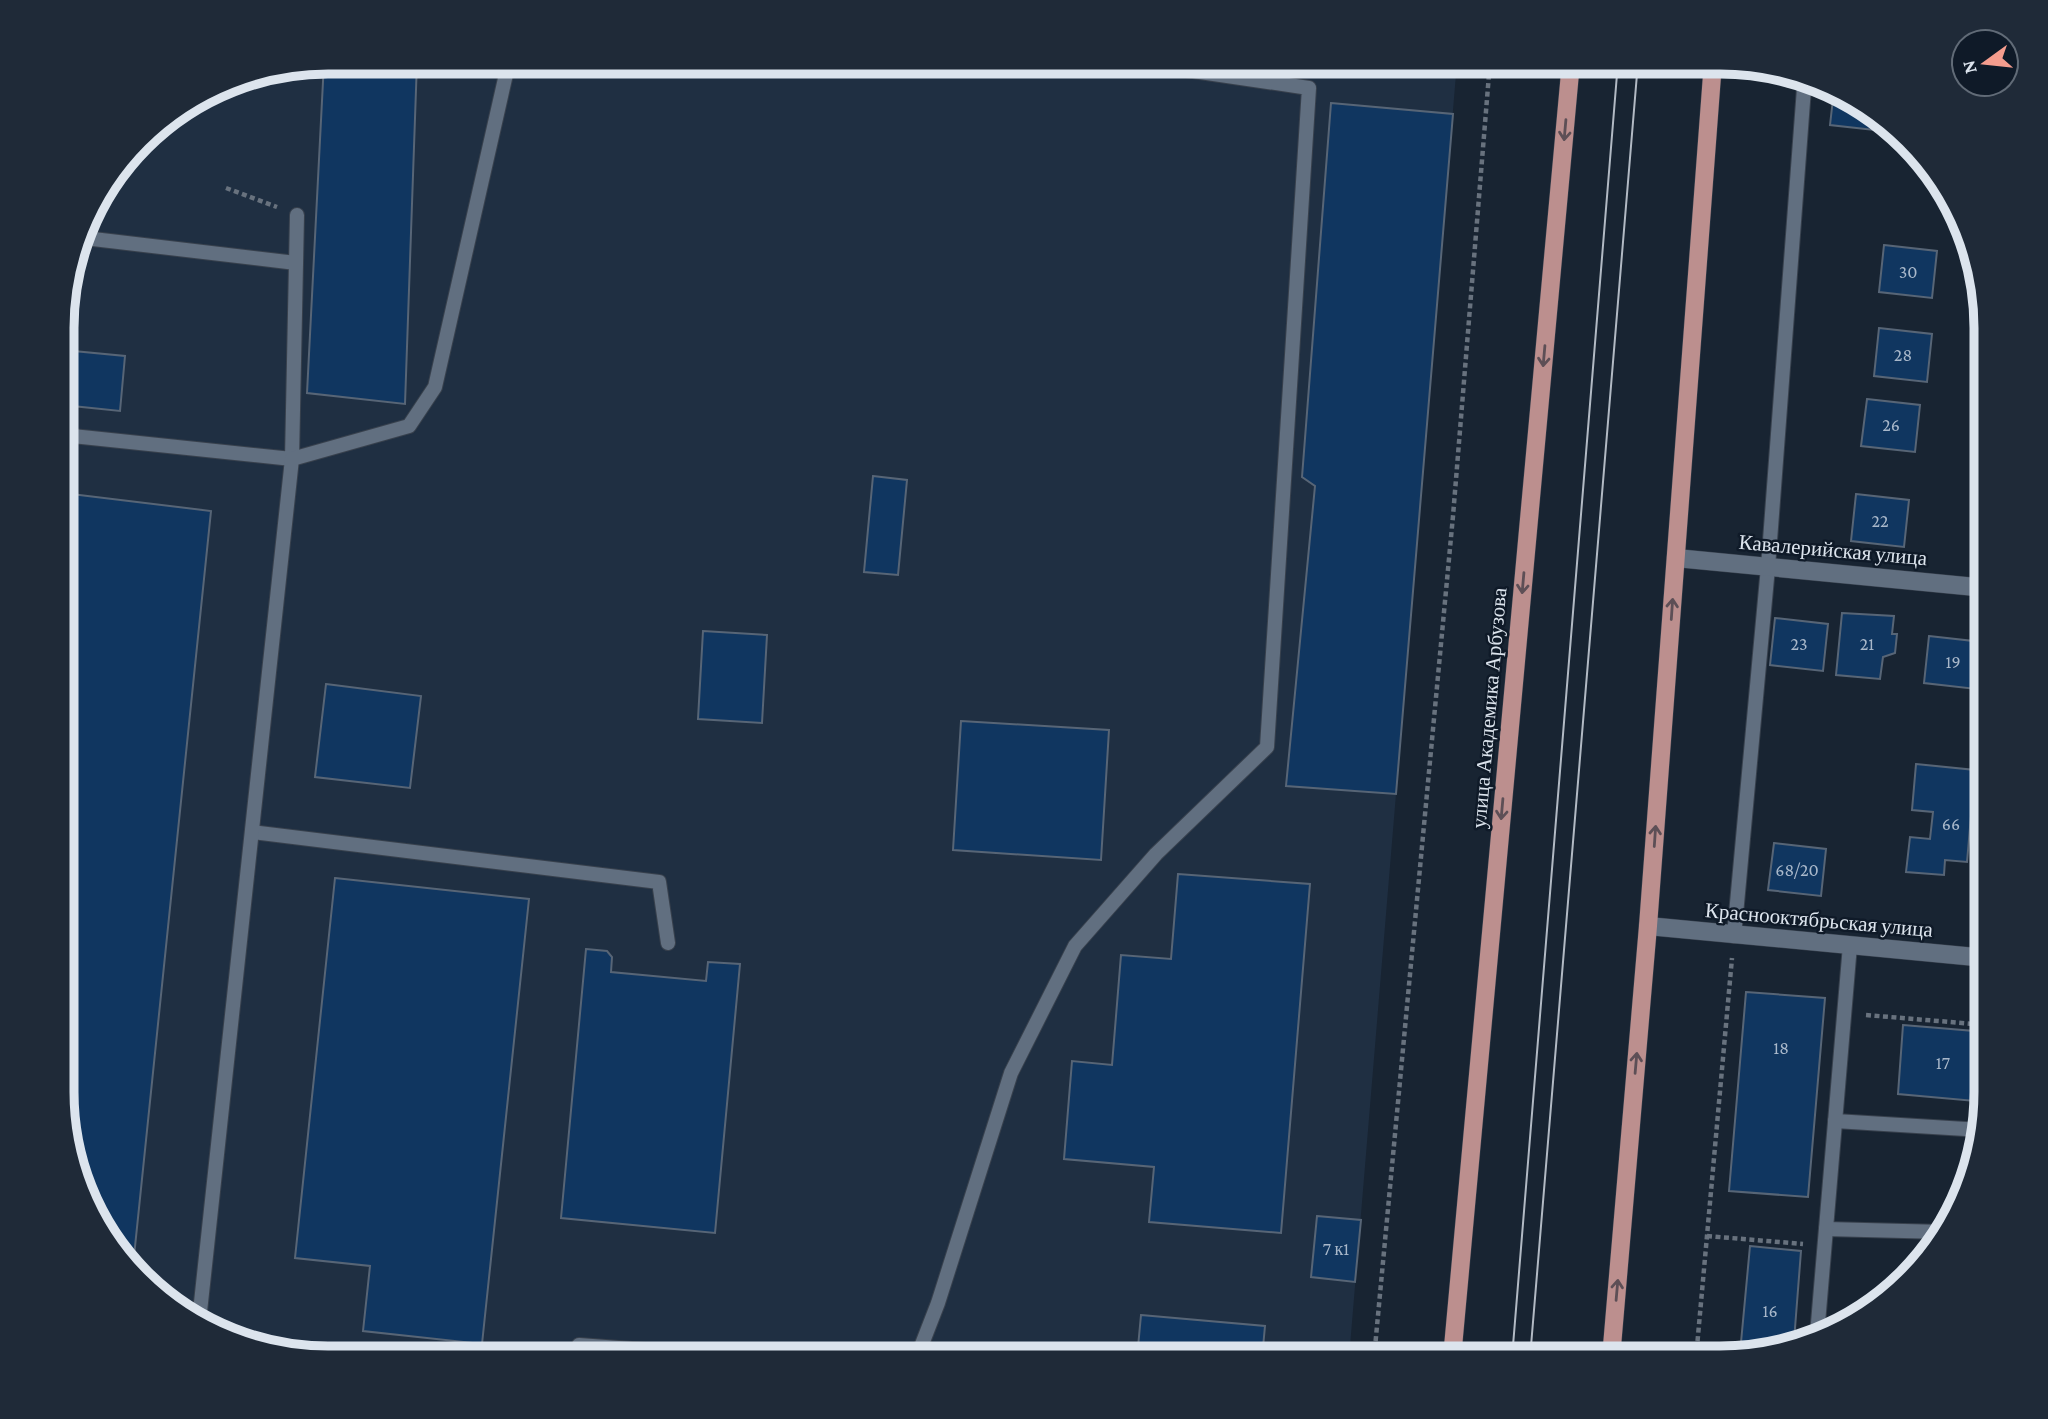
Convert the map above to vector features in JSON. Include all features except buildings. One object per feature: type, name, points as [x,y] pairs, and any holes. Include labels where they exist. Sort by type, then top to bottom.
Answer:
[{"type":"main road","name":"улица Академика Арбузова","points":[[1453,1346],[1570,74]]},
{"type":"main road","points":[[1612,1346],[1648,926],[1712,74]]},
{"type":"street","name":"Кавалерийская улица","points":[[1676,558],[1974,587]]},
{"type":"street","name":"Краснооктябрьская улица","points":[[1648,926],[1974,957]]},
{"type":"lane","points":[[74,436],[292,459],[410,426],[435,387],[506,74]]},
{"type":"lane","points":[[921,1346],[938,1303],[1011,1073],[1075,946],[1156,854],[1267,747],[1309,88],[1214,74]]},
{"type":"lane","points":[[1734,936],[1768,567],[1804,88]]},
{"type":"lane","points":[[200,1311],[292,459],[297,215]]},
{"type":"lane","points":[[93,239],[296,263]]},
{"type":"lane","points":[[252,832],[659,882],[668,943]]},
{"type":"lane","points":[[1818,1326],[1850,945]]},
{"type":"lane","points":[[1835,1121],[1971,1129]]},
{"type":"lane","points":[[1826,1229],[1932,1232]]},
{"type":"path","points":[[1375,1346],[1450,543],[1489,74]]},
{"type":"path","points":[[226,188],[297,215]]},
{"type":"path","points":[[1697,1346],[1734,936]]},
{"type":"path","points":[[1844,1013],[1974,1024]]},
{"type":"path","points":[[1707,1236],[1825,1246]]},
{"type":"shaded area","points":[[311,74],[1456,74],[1350,1346],[311,1345],[262,1337],[215,1319],[173,1293],[137,1259],[116,1232],[93,1188],[78,1141],[74,1108],[74,311],[82,262],[100,215],[126,173],[160,137],[187,116],[231,93],[278,78]]},
{"type":"tram line","points":[[1513,1346],[1617,74]]},
{"type":"tram line","points":[[1531,1346],[1637,74]]}]
